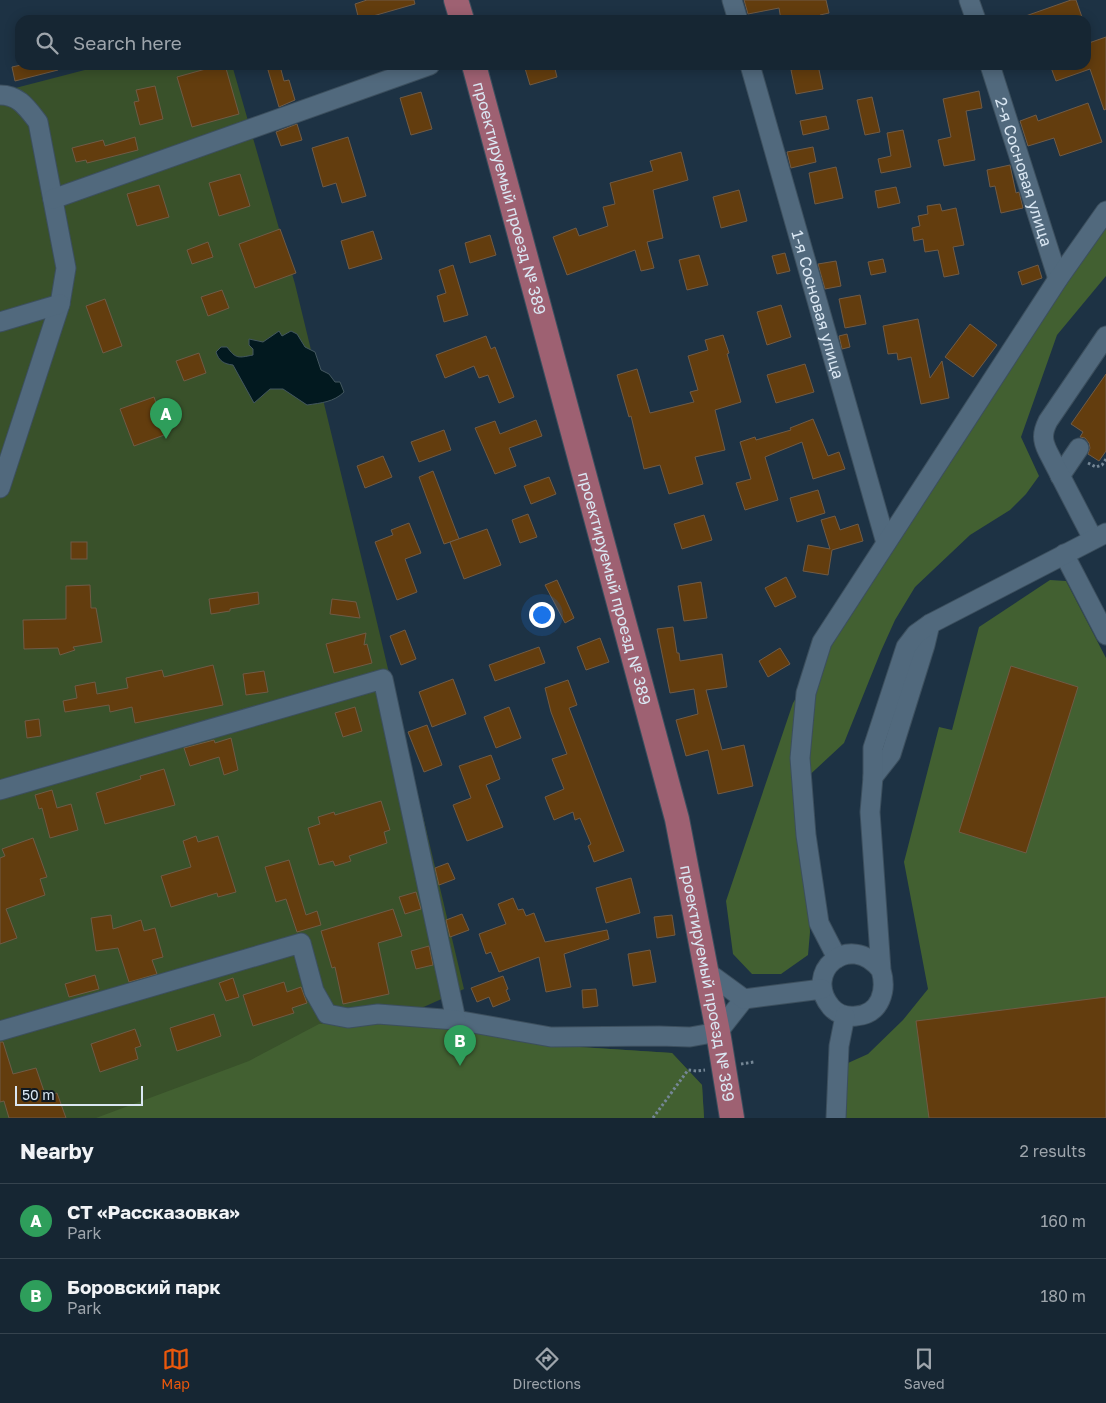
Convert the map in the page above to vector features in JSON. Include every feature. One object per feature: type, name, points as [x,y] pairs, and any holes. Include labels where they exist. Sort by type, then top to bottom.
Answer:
[{"type":"main road","points":[[456,0],[460,15]]},
{"type":"main road","name":"проектируемый проезд № 389","points":[[475,70],[677,819],[707,972],[732,1118]]},
{"type":"street","points":[[732,0],[736,15]]},
{"type":"street","points":[[969,0],[974,15]]},
{"type":"street","points":[[53,198],[416,70]]},
{"type":"street","name":"1-я Сосновая улица","points":[[751,70],[886,543]]},
{"type":"street","name":"2-я Сосновая улица","points":[[992,70],[1058,279]]},
{"type":"street","points":[[0,95],[8,95],[23,103],[38,122],[66,268],[60,304],[0,488]]},
{"type":"street","points":[[837,958],[819,923],[806,835],[800,758],[806,693],[822,642],[1058,279],[1106,210]]},
{"type":"street","points":[[0,322],[60,304]]},
{"type":"street","points":[[881,970],[873,960],[862,955],[849,954],[837,958],[828,966],[822,977],[822,989],[826,1001],[834,1010],[845,1016],[857,1016],[869,1012],[878,1004],[884,994],[870,812],[873,748],[906,647],[916,634],[930,624],[1100,536],[1060,476],[1044,443],[1044,429],[1106,336]]},
{"type":"street","points":[[1060,476],[1079,448]]},
{"type":"street","points":[[1064,554],[1106,635]]},
{"type":"street","points":[[0,790],[383,679],[456,1020]]},
{"type":"street","points":[[0,1031],[301,943],[314,991],[326,1014],[348,1018],[378,1014],[456,1020],[551,1037],[690,1037],[718,1032],[744,999]]},
{"type":"street","points":[[707,972],[744,999],[822,989]]},
{"type":"street","points":[[836,1118],[839,1046],[845,1016]]},
{"type":"path","points":[[653,1118],[688,1070],[697,1071]]},
{"type":"green space","points":[[85,70],[233,70],[295,284],[464,989],[390,1022],[549,1045],[672,1053],[702,1085],[704,1118],[0,1118],[0,92]]},
{"type":"green space","points":[[1106,210],[1106,276],[1057,335],[1021,437],[1039,476],[1026,494],[1010,510],[970,535],[915,587],[895,620],[844,743],[802,782],[810,932],[808,955],[781,974],[752,974],[733,954],[726,901],[793,703],[1045,297]]},
{"type":"green space","points":[[1050,580],[1066,581],[1106,658],[1106,1118],[846,1118],[848,1063],[868,1054],[903,1020],[928,989],[904,862],[939,727],[952,730],[979,627]]},
{"type":"green space","points":[[424,1021],[549,1045],[672,1053],[702,1085],[704,1118],[96,1118],[249,1061],[319,1024]]},
{"type":"water","points":[[279,331],[282,336],[291,331],[297,334],[305,347],[315,352],[321,370],[329,374],[335,382],[340,382],[344,392],[332,400],[307,405],[283,389],[270,389],[254,403],[233,365],[222,362],[216,352],[221,347],[227,347],[238,357],[253,355],[249,339],[263,342]]},
{"type":"building","points":[[367,0],[414,0],[415,4],[376,15],[358,15],[355,4]]},
{"type":"building","points":[[744,0],[826,0],[829,13],[820,15],[780,15],[779,8],[748,14]]},
{"type":"building","points":[[1071,0],[1076,0],[1081,15],[1028,15]]},
{"type":"building","points":[[1106,37],[1106,109],[1104,110],[1090,70],[1091,42]]},
{"type":"building","points":[[15,66],[15,70],[58,70],[15,81],[12,67]]},
{"type":"building","points":[[202,70],[226,70],[239,114],[192,127],[177,77]]},
{"type":"building","points":[[268,70],[281,70],[284,81],[289,80],[295,100],[279,107]]},
{"type":"building","points":[[526,70],[555,70],[557,77],[530,85]]},
{"type":"building","points":[[791,70],[819,70],[823,89],[796,94]]},
{"type":"building","points":[[1052,70],[1087,70],[1056,81]]},
{"type":"building","points":[[155,86],[163,119],[140,125],[134,102],[139,101],[136,90]]},
{"type":"building","points":[[979,91],[982,108],[966,111],[975,160],[944,166],[938,140],[951,137],[943,99]]},
{"type":"building","points":[[421,92],[432,129],[411,135],[400,98]]},
{"type":"building","points":[[872,97],[880,132],[865,135],[857,100]]},
{"type":"building","points":[[1088,103],[1102,142],[1060,156],[1054,138],[1028,146],[1020,121],[1036,115],[1038,121]]},
{"type":"building","points":[[826,116],[829,129],[803,135],[800,121]]},
{"type":"building","points":[[297,124],[302,140],[281,146],[276,132]]},
{"type":"building","points":[[903,130],[911,167],[881,173],[878,159],[891,156],[887,133]]},
{"type":"building","points":[[135,137],[138,150],[87,163],[86,160],[76,162],[72,148],[103,140],[105,146]]},
{"type":"building","points":[[348,137],[366,196],[342,203],[336,183],[323,187],[312,148]]},
{"type":"building","points":[[813,147],[816,162],[791,168],[787,152]]},
{"type":"building","points":[[681,152],[688,180],[653,190],[663,238],[647,242],[654,268],[641,271],[635,250],[567,275],[553,237],[576,228],[579,236],[608,226],[603,207],[615,204],[610,183],[653,171],[650,161]]},
{"type":"building","points":[[1010,165],[1016,193],[1019,192],[1023,208],[1001,213],[995,186],[990,187],[987,170]]},
{"type":"building","points":[[836,167],[843,198],[815,204],[809,173]]},
{"type":"building","points":[[240,174],[250,206],[219,216],[209,183]]},
{"type":"building","points":[[159,185],[169,217],[137,226],[127,194]]},
{"type":"building","points":[[896,187],[900,203],[878,208],[875,191]]},
{"type":"building","points":[[739,190],[747,221],[721,228],[713,197]]},
{"type":"building","points":[[940,204],[942,211],[956,208],[964,245],[953,247],[959,274],[944,277],[938,250],[925,252],[923,239],[914,241],[912,228],[920,226],[918,216],[928,214],[927,206]]},
{"type":"building","points":[[280,229],[296,273],[255,288],[239,244]]},
{"type":"building","points":[[373,231],[382,259],[349,269],[341,241]]},
{"type":"building","points":[[490,235],[496,255],[470,263],[465,243]]},
{"type":"building","points":[[208,242],[213,257],[192,264],[187,250]]},
{"type":"building","points":[[785,253],[790,271],[777,274],[772,256]]},
{"type":"building","points":[[699,255],[708,285],[687,290],[679,260]]},
{"type":"building","points":[[883,259],[886,272],[871,275],[868,262]]},
{"type":"building","points":[[836,261],[841,286],[825,289],[818,264]]},
{"type":"building","points":[[453,265],[468,315],[444,322],[437,296],[446,293],[439,270]]},
{"type":"building","points":[[1038,265],[1042,278],[1022,285],[1018,272]]},
{"type":"building","points":[[222,290],[229,308],[208,316],[201,297]]},
{"type":"building","points":[[860,295],[866,324],[845,328],[839,299]]},
{"type":"building","points":[[105,299],[122,346],[103,353],[86,306]]},
{"type":"building","points":[[781,305],[791,337],[767,345],[757,312]]},
{"type":"building","points":[[918,319],[930,378],[942,361],[949,398],[921,404],[911,357],[898,360],[897,353],[888,354],[883,326]]},
{"type":"building","points":[[970,324],[997,345],[973,377],[945,357]]},
{"type":"building","points":[[847,334],[850,347],[842,349],[839,336]]},
{"type":"building","points":[[723,335],[741,402],[715,410],[725,450],[695,457],[703,484],[669,494],[660,465],[644,469],[631,416],[629,417],[617,375],[637,369],[650,413],[694,402],[690,392],[698,390],[688,356],[708,350],[705,340]]},
{"type":"building","points":[[486,336],[491,349],[495,347],[514,397],[499,403],[488,375],[479,378],[474,366],[445,378],[436,355]]},
{"type":"building","points":[[199,353],[206,373],[184,381],[176,361]]},
{"type":"building","points":[[805,364],[814,392],[776,403],[767,375]]},
{"type":"building","points":[[1106,374],[1106,451],[1099,461],[1088,454],[1089,443],[1085,438],[1080,437],[1083,432],[1071,424]]},
{"type":"building","points":[[154,397],[167,434],[134,446],[120,409]]},
{"type":"building","points":[[813,419],[828,456],[839,452],[845,469],[813,479],[802,442],[777,452],[765,457],[778,500],[745,510],[736,483],[751,479],[740,442],[755,437],[756,440],[791,430],[790,428]]},
{"type":"building","points":[[536,420],[542,436],[509,448],[516,466],[495,474],[475,428],[495,421],[500,434]]},
{"type":"building","points":[[444,430],[451,450],[419,462],[411,442]]},
{"type":"building","points":[[383,456],[392,477],[365,488],[357,466]]},
{"type":"building","points":[[433,471],[459,539],[444,544],[419,477]]},
{"type":"building","points":[[549,477],[556,494],[531,504],[524,486]]},
{"type":"building","points":[[818,490],[825,513],[797,522],[790,498]]},
{"type":"building","points":[[528,514],[537,537],[520,543],[512,520]]},
{"type":"building","points":[[704,515],[712,540],[682,549],[674,524]]},
{"type":"building","points":[[835,516],[840,530],[858,524],[863,541],[832,550],[828,575],[803,571],[808,545],[830,549],[821,520]]},
{"type":"building","points":[[409,523],[421,553],[405,559],[417,592],[397,600],[375,542],[393,535],[391,530]]},
{"type":"building","points":[[487,529],[501,565],[464,579],[450,542]]},
{"type":"building","points":[[71,542],[87,542],[87,559],[71,559]]},
{"type":"building","points":[[786,577],[796,597],[775,607],[765,588]]},
{"type":"building","points":[[557,580],[574,618],[565,623],[545,585]]},
{"type":"building","points":[[701,582],[707,618],[684,621],[678,586]]},
{"type":"building","points":[[90,585],[91,608],[96,608],[102,642],[73,647],[75,650],[60,655],[58,648],[24,649],[23,620],[66,619],[66,586]]},
{"type":"building","points":[[258,592],[259,604],[211,614],[209,599]]},
{"type":"building","points":[[332,599],[356,602],[360,618],[330,614]]},
{"type":"building","points":[[673,627],[680,661],[722,654],[727,687],[706,690],[722,750],[744,745],[753,786],[718,794],[708,750],[686,756],[676,720],[698,714],[694,689],[670,693],[657,629]]},
{"type":"building","points":[[405,630],[416,659],[401,665],[390,636]]},
{"type":"building","points":[[366,633],[364,645],[367,644],[372,663],[334,673],[326,644]]},
{"type":"building","points":[[600,638],[609,662],[586,670],[577,647]]},
{"type":"building","points":[[539,647],[545,663],[495,681],[489,665]]},
{"type":"building","points":[[780,648],[790,664],[768,677],[759,661]]},
{"type":"building","points":[[213,665],[223,705],[135,723],[132,707],[110,712],[109,705],[65,712],[63,701],[77,698],[75,686],[95,682],[97,694],[128,688],[126,678],[162,670],[164,677]]},
{"type":"building","points":[[1011,666],[1078,687],[1026,853],[959,832]]},
{"type":"building","points":[[264,671],[268,692],[246,695],[243,674]]},
{"type":"building","points":[[453,679],[466,714],[432,727],[419,692]]},
{"type":"building","points":[[568,680],[577,705],[569,708],[624,851],[594,862],[588,846],[591,844],[580,818],[575,820],[573,812],[554,820],[545,797],[564,789],[552,759],[567,754],[551,712],[545,688]]},
{"type":"building","points":[[355,707],[362,731],[343,737],[335,713]]},
{"type":"building","points":[[509,707],[521,738],[496,748],[484,717]]},
{"type":"building","points":[[39,719],[41,736],[27,738],[25,721]]},
{"type":"building","points":[[427,725],[442,765],[424,772],[408,732]]},
{"type":"building","points":[[231,738],[238,770],[224,775],[219,757],[190,766],[184,748],[214,740],[215,743]]},
{"type":"building","points":[[491,755],[500,779],[486,785],[503,827],[467,841],[453,805],[471,798],[459,766]]},
{"type":"building","points":[[164,769],[175,805],[105,824],[96,793],[141,779],[140,776]]},
{"type":"building","points":[[52,790],[57,808],[71,804],[78,830],[50,838],[42,808],[39,809],[35,795]]},
{"type":"building","points":[[381,801],[390,830],[384,832],[387,843],[349,856],[351,861],[335,866],[333,861],[319,865],[308,828],[320,824],[318,817],[334,812],[335,815]]},
{"type":"building","points":[[196,836],[198,842],[218,836],[236,892],[218,897],[217,893],[171,907],[161,876],[191,867],[183,841]]},
{"type":"building","points":[[33,838],[47,877],[40,879],[45,895],[6,909],[17,938],[0,944],[0,858],[5,856],[2,849]]},
{"type":"building","points":[[289,860],[306,915],[317,911],[321,925],[297,932],[286,899],[276,902],[265,867]]},
{"type":"building","points":[[448,863],[455,879],[439,885],[435,868]]},
{"type":"building","points":[[631,878],[640,913],[606,923],[596,888]]},
{"type":"building","points":[[416,892],[421,909],[405,914],[399,897]]},
{"type":"building","points":[[513,898],[518,910],[523,909],[526,916],[534,913],[545,942],[607,930],[609,939],[564,954],[571,987],[546,992],[539,957],[499,972],[491,952],[486,954],[479,934],[506,924],[498,904]]},
{"type":"building","points":[[393,909],[402,936],[378,943],[389,994],[343,1004],[335,967],[332,968],[321,931]]},
{"type":"building","points":[[462,914],[469,930],[450,937],[446,920]]},
{"type":"building","points":[[111,915],[113,929],[141,920],[144,931],[155,928],[163,957],[152,960],[157,974],[129,982],[118,948],[96,951],[91,918]]},
{"type":"building","points":[[672,915],[675,935],[657,938],[654,917]]},
{"type":"building","points":[[429,946],[433,965],[416,969],[411,951]]},
{"type":"building","points":[[650,950],[656,982],[633,986],[628,954]]},
{"type":"building","points":[[95,975],[99,989],[69,997],[65,984]]},
{"type":"building","points":[[503,976],[510,1000],[493,1007],[489,997],[477,1002],[471,988]]},
{"type":"building","points":[[233,978],[239,997],[226,1001],[219,983]]},
{"type":"building","points":[[284,982],[287,992],[301,987],[307,1003],[292,1008],[294,1013],[253,1026],[243,995]]},
{"type":"building","points":[[596,989],[598,1006],[583,1008],[582,990]]},
{"type":"building","points":[[1106,997],[1106,1118],[929,1118],[916,1021]]},
{"type":"building","points":[[214,1014],[221,1036],[177,1051],[170,1028]]},
{"type":"building","points":[[135,1029],[141,1046],[135,1048],[138,1059],[100,1072],[91,1044]]},
{"type":"building","points":[[0,1042],[3,1042],[13,1074],[36,1068],[46,1097],[57,1093],[66,1118],[9,1118],[4,1101],[0,1102]]},
{"type":"place","name":"СТ «Рассказовка»","points":[[166,439]]},
{"type":"place","name":"Боровский парк","points":[[460,1066]]}]
